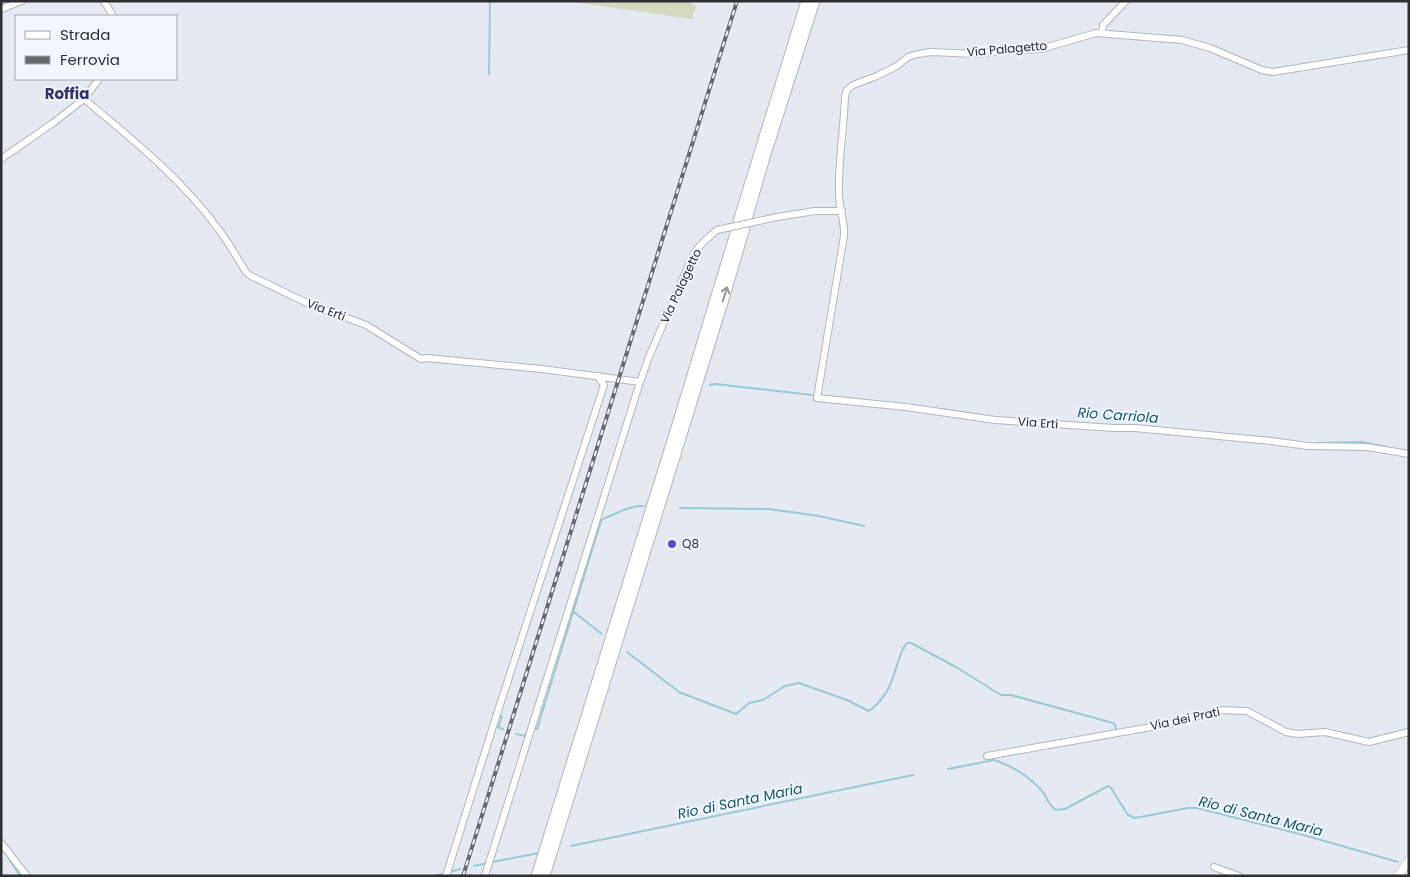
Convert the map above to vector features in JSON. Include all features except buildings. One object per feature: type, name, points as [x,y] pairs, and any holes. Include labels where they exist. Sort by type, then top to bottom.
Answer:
[{"type":"highway","points":[[545,876],[722,305],[742,225],[806,1]]},
{"type":"highway","points":[[536,876],[678,422],[814,1]]},
{"type":"main road","points":[[1398,876],[1409,860]]},
{"type":"street","points":[[1,9],[22,1]]},
{"type":"street","points":[[104,1],[111,15]]},
{"type":"street","points":[[1102,34],[1103,25],[1126,1]]},
{"type":"street","name":"Via Palagetto","points":[[817,398],[844,236],[839,194],[845,96],[847,90],[853,85],[877,76],[897,66],[908,57],[918,54],[931,52],[976,54],[1041,49],[1066,43],[1083,36],[1102,34],[1182,40],[1210,48],[1262,70],[1273,72],[1409,50]]},
{"type":"street","points":[[1,159],[84,99],[97,80]]},
{"type":"street","name":"Via Erti","points":[[84,99],[135,141],[172,175],[218,229],[246,272],[251,276],[307,303],[366,325],[421,359],[446,360],[640,382]]},
{"type":"street","name":"Via Palagetto","points":[[485,876],[640,382],[696,249],[717,230],[815,210],[842,211]]},
{"type":"street","points":[[447,874],[604,385],[597,376]]},
{"type":"street","name":"Via Erti","points":[[817,398],[888,405],[995,420],[1135,428],[1308,446],[1367,447],[1409,454]]},
{"type":"street","name":"Via dei Prati","points":[[987,756],[1174,723],[1219,710],[1247,711],[1286,732],[1297,734],[1325,732],[1369,742],[1409,732]]},
{"type":"street","points":[[1,843],[28,876]]},
{"type":"street","points":[[1214,867],[1239,876]]},
{"type":"green space","points":[[565,1],[689,1],[696,7],[692,19]]},
{"type":"waterway","points":[[1,5],[10,1]]},
{"type":"waterway","points":[[489,74],[490,1]]},
{"type":"waterway","name":"Rio Carriola","points":[[710,385],[812,395]]},
{"type":"waterway","name":"Rio Carriola","points":[[942,409],[986,416]]},
{"type":"waterway","name":"Rio Carriola","points":[[1317,443],[1362,442],[1387,447]]},
{"type":"waterway","points":[[534,729],[537,729],[601,521],[628,508],[644,506]]},
{"type":"waterway","points":[[680,508],[769,509],[819,516],[864,526]]},
{"type":"waterway","points":[[574,612],[602,634]]},
{"type":"waterway","points":[[627,652],[679,692],[736,714],[749,703],[763,700],[785,686],[799,683],[847,700],[869,711],[886,692],[892,681],[903,649],[907,643],[911,643],[956,667],[1001,695],[1011,695],[1113,723],[1116,729]]},
{"type":"waterway","points":[[493,713],[502,717],[498,727],[503,729]]},
{"type":"waterway","points":[[516,734],[525,736],[529,728]]},
{"type":"waterway","name":"Rio di Santa Maria","points":[[948,769],[994,760],[1000,762],[1020,772],[1032,781],[1056,810],[1065,809],[1108,786],[1128,815],[1135,818],[1197,808],[1300,834],[1398,862]]},
{"type":"waterway","name":"Rio di Santa Maria","points":[[571,846],[913,775]]},
{"type":"waterway","name":"Rio di Santa Maria","points":[[1,849],[5,853]]},
{"type":"waterway","name":"Rio di Santa Maria","points":[[492,862],[539,853]]},
{"type":"waterway","name":"Rio di Santa Maria","points":[[9,859],[20,876]]},
{"type":"waterway","name":"Rio di Santa Maria","points":[[474,866],[488,863]]},
{"type":"waterway","name":"Rio di Santa Maria","points":[[450,872],[460,869]]},
{"type":"waterway","name":"Rio di Santa Maria","points":[[433,876],[446,873]]},
{"type":"railway","points":[[463,876],[737,1]]},
{"type":"place","name":"Q8","points":[[672,544]]},
{"type":"district","name":"Roffia","points":[[67,94]]}]
